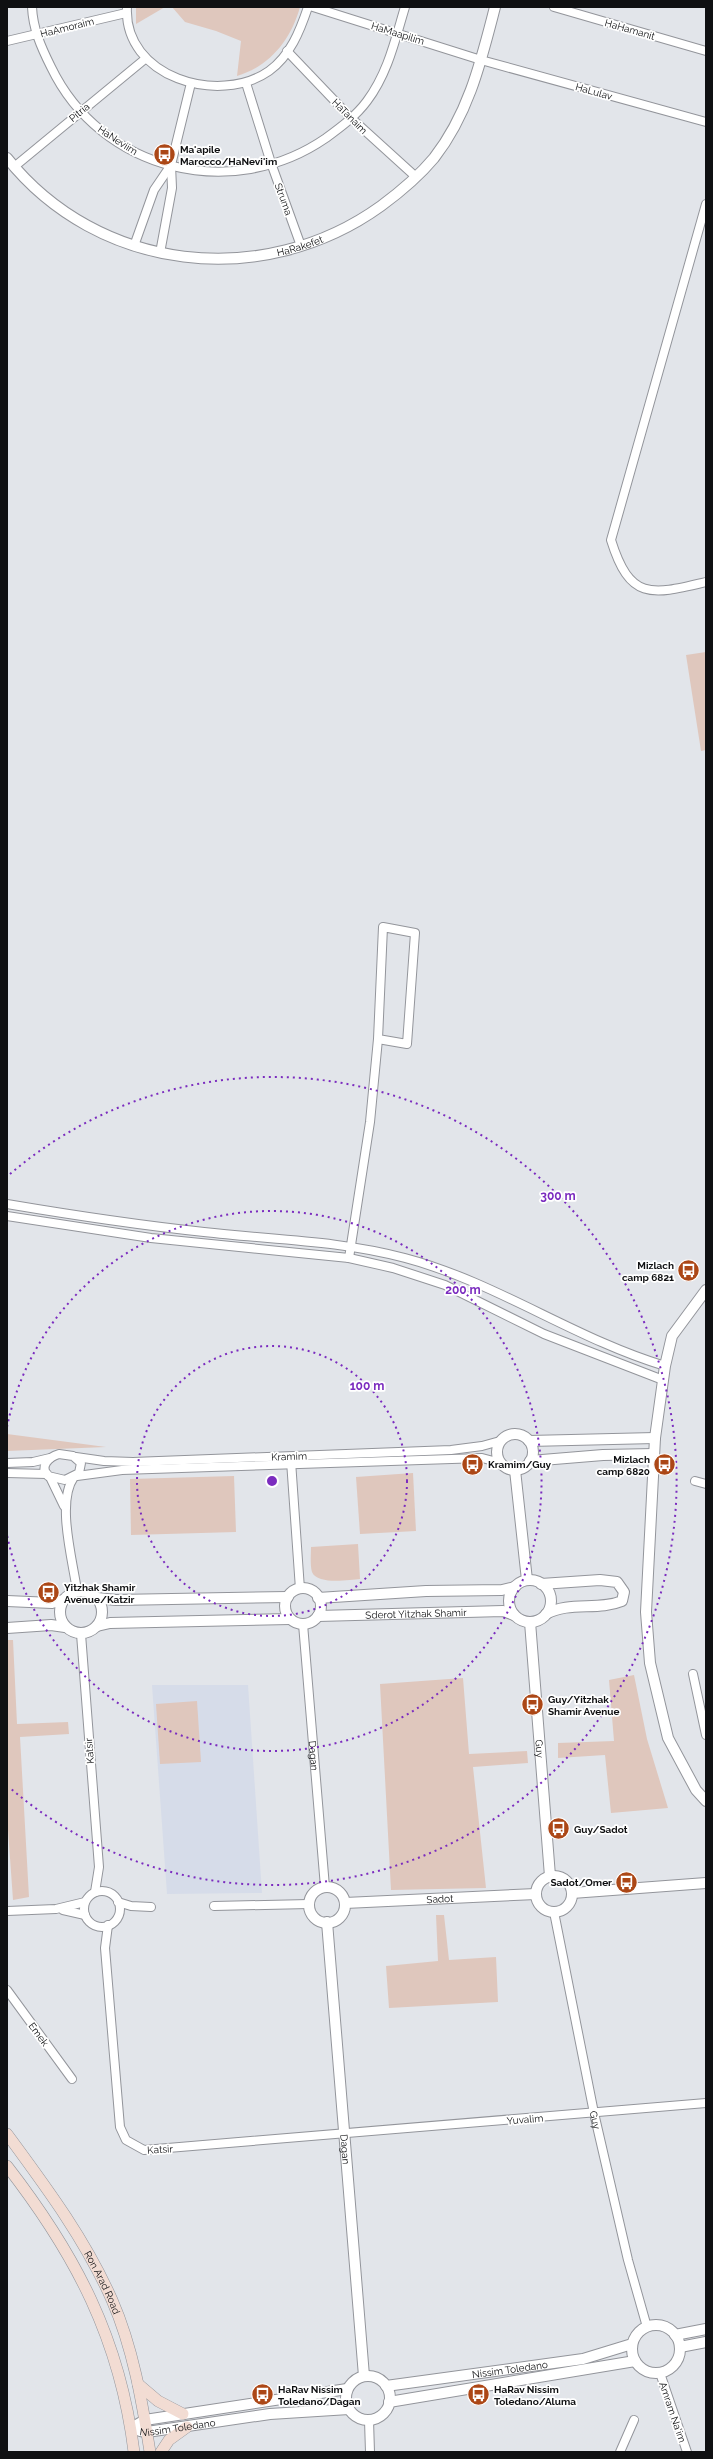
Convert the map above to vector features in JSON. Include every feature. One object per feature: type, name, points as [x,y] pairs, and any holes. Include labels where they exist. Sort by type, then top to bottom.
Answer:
[{"type":"main road","name":"Ron Arad Road","points":[[7,2134],[69,2218],[113,2300],[133,2361],[150,2452]]},
{"type":"main road","name":"Ron Arad Road","points":[[7,2166],[50,2224],[80,2275],[96,2310],[118,2374],[131,2428],[134,2452]]},
{"type":"main road","points":[[138,2384],[152,2397],[184,2414]]},
{"type":"main road","points":[[161,2452],[168,2440],[187,2427]]},
{"type":"street","name":"HaNeviim","points":[[32,7],[36,35],[58,81],[68,98],[96,126],[131,150],[171,165],[198,171],[228,173],[271,163],[309,149],[351,118],[366,103],[380,82],[398,33],[405,7]]},
{"type":"street","points":[[127,10],[136,46],[145,58],[169,75],[191,83],[213,86],[246,83],[269,71],[287,51],[301,29],[308,7]]},
{"type":"street","name":"HaMaapilim","points":[[313,7],[481,60]]},
{"type":"street","name":"HaRakefet","points":[[7,158],[41,194],[71,216],[102,234],[134,246],[160,253],[196,259],[244,258],[317,242],[352,226],[392,198],[416,177],[433,158],[460,119],[481,60],[496,7]]},
{"type":"street","name":"HaHamanit","points":[[554,7],[706,51]]},
{"type":"street","name":"HaAmoraim","points":[[7,41],[36,35],[127,10]]},
{"type":"street","name":"HaTanaim","points":[[287,51],[351,118],[416,177]]},
{"type":"street","name":"Pitria","points":[[14,167],[145,58]]},
{"type":"street","name":"HaLulav","points":[[481,60],[706,122]]},
{"type":"street","points":[[160,253],[172,188],[171,165],[191,83]]},
{"type":"street","name":"Struma","points":[[246,83],[271,163],[301,246]]},
{"type":"street","points":[[134,246],[154,190],[171,165]]},
{"type":"street","points":[[706,204],[611,540],[618,562],[630,581],[649,591],[665,592],[706,582]]},
{"type":"street","points":[[349,1258],[370,1122],[378,1039],[383,927],[415,933],[407,1044],[378,1039]]},
{"type":"street","points":[[7,1204],[205,1232],[312,1241],[351,1246],[405,1258],[456,1274],[631,1356],[665,1366]]},
{"type":"street","points":[[7,1216],[150,1238],[349,1258],[393,1268],[445,1285],[544,1334],[662,1380]]},
{"type":"street","points":[[706,1290],[672,1336],[662,1380],[655,1438],[646,1612],[650,1663],[668,1738],[696,1790],[706,1801]]},
{"type":"street","points":[[530,1441],[533,1451],[530,1461],[526,1466],[515,1470],[501,1463],[496,1453],[500,1441],[507,1435],[517,1433],[530,1441],[655,1438]]},
{"type":"street","name":"Kramim","points":[[76,1457],[104,1461],[133,1462],[451,1450],[482,1446],[500,1441]]},
{"type":"street","points":[[7,1463],[33,1462],[63,1454],[76,1457],[81,1466],[66,1494],[66,1512],[77,1591]]},
{"type":"street","points":[[530,1461],[603,1455],[654,1454]]},
{"type":"street","points":[[291,1456],[300,1589]]},
{"type":"street","points":[[50,1458],[44,1466],[48,1476],[58,1490],[66,1512]]},
{"type":"street","name":"Kramim","points":[[75,1476],[122,1470],[482,1458],[501,1463]]},
{"type":"street","points":[[515,1470],[527,1580]]},
{"type":"street","points":[[7,1473],[48,1476],[61,1480],[75,1476]]},
{"type":"street","points":[[695,1481],[706,1484]]},
{"type":"street","points":[[527,1580],[541,1584],[600,1580],[617,1582],[624,1592],[622,1601],[613,1605],[565,1608],[546,1614],[539,1620],[530,1622],[514,1615],[511,1610],[509,1598],[515,1587],[527,1580]]},
{"type":"street","points":[[541,1584],[550,1598],[546,1614]]},
{"type":"street","name":"Sderot Yitzhak Shamir","points":[[318,1598],[426,1591],[502,1590],[515,1587]]},
{"type":"street","points":[[97,1626],[110,1623],[290,1619],[304,1624],[309,1623],[318,1616],[320,1607],[318,1598],[311,1591],[300,1589],[293,1591],[288,1597],[285,1606],[290,1619]]},
{"type":"street","points":[[7,1601],[52,1603],[63,1600],[77,1591],[91,1593],[97,1598],[102,1609],[101,1621],[97,1626],[93,1630],[81,1634],[65,1627],[51,1625],[7,1628]]},
{"type":"street","points":[[97,1598],[116,1600],[288,1597]]},
{"type":"street","points":[[63,1600],[60,1617],[65,1627]]},
{"type":"street","name":"Sderot Yitzhak Shamir","points":[[318,1616],[503,1611],[514,1615]]},
{"type":"street","name":"Guy","points":[[530,1622],[550,1876]]},
{"type":"street","name":"Dagan","points":[[304,1624],[325,1887]]},
{"type":"street","name":"Katsir","points":[[81,1634],[99,1867],[95,1892]]},
{"type":"street","points":[[693,1674],[706,1735]]},
{"type":"street","name":"Katsir","points":[[99,1867],[108,1892]]},
{"type":"street","points":[[550,1876],[565,1880],[572,1893],[568,1904],[554,1912],[548,1911],[539,1904],[536,1894],[540,1882],[550,1876]]},
{"type":"street","points":[[572,1893],[706,1883]]},
{"type":"street","points":[[325,1887],[338,1891],[344,1903],[340,1917],[327,1922],[314,1917],[309,1904],[314,1893],[325,1887]]},
{"type":"street","points":[[7,1910],[56,1909],[85,1902],[95,1892],[108,1892],[118,1902],[140,1907]]},
{"type":"street","name":"Sadot","points":[[344,1903],[536,1894]]},
{"type":"street","points":[[85,1902],[85,1916]]},
{"type":"street","points":[[118,1902],[118,1915]]},
{"type":"street","points":[[214,1906],[309,1904]]},
{"type":"street","points":[[56,1909],[85,1916],[95,1925],[108,1925],[118,1915],[140,1907],[151,1906]]},
{"type":"street","name":"Guy","points":[[554,1912],[594,2113],[628,2260],[647,2327]]},
{"type":"street","name":"Dagan","points":[[327,1922],[364,2376]]},
{"type":"street","name":"Katsir","points":[[95,1925],[105,1948]]},
{"type":"street","name":"Katsir","points":[[108,1925],[105,1948],[120,2127],[126,2140],[144,2150],[344,2134]]},
{"type":"street","name":"Emek","points":[[7,1990],[72,2079]]},
{"type":"street","name":"Yuvalim","points":[[344,2134],[706,2103]]},
{"type":"street","points":[[653,2325],[666,2327],[675,2336],[680,2348],[679,2354],[672,2366],[660,2373],[646,2371],[635,2361],[632,2344],[637,2333],[653,2325]]},
{"type":"street","points":[[675,2336],[706,2328]]},
{"type":"street","points":[[680,2348],[706,2342]]},
{"type":"street","name":"Nissim Toledano","points":[[386,2386],[583,2359],[632,2344]]},
{"type":"street","name":"Nissim Toledano","points":[[389,2402],[635,2361]]},
{"type":"street","name":"Amram Na'im","points":[[660,2373],[687,2452]]},
{"type":"street","points":[[364,2376],[377,2377],[386,2386],[389,2390],[389,2402],[382,2415],[369,2420],[358,2418],[349,2409],[345,2398],[347,2389],[351,2382],[364,2376]]},
{"type":"street","name":"Nissim Toledano","points":[[131,2428],[145,2420],[347,2389]]},
{"type":"street","name":"Nissim Toledano","points":[[131,2428],[147,2432],[270,2414],[349,2409]]},
{"type":"street","points":[[369,2420],[370,2452]]},
{"type":"street","points":[[620,2452],[634,2420]]},
{"type":"shaded area","points":[[136,7],[165,7],[136,24]]},
{"type":"shaded area","points":[[172,7],[300,7],[291,30],[278,50],[260,66],[237,76],[241,41],[216,31],[185,22]]},
{"type":"shaded area","points":[[706,652],[706,750],[701,751],[686,655]]},
{"type":"shaded area","points":[[7,1434],[106,1447],[7,1451]]},
{"type":"shaded area","points":[[413,1473],[416,1531],[360,1534],[356,1477]]},
{"type":"shaded area","points":[[234,1476],[236,1532],[131,1535],[130,1479]]},
{"type":"shaded area","points":[[358,1544],[360,1579],[341,1581],[326,1580],[320,1579],[312,1572],[311,1547]]},
{"type":"shaded area","points":[[7,1640],[13,1640],[17,1724],[68,1722],[69,1734],[20,1737],[29,1897],[13,1900],[7,1816]]},
{"type":"shaded area","points":[[634,1675],[647,1739],[668,1808],[611,1813],[605,1755],[558,1758],[558,1743],[614,1741],[609,1680]]},
{"type":"shaded area","points":[[463,1678],[469,1754],[527,1751],[528,1763],[473,1767],[486,1888],[391,1890],[380,1684]]},
{"type":"shaded area","points":[[152,1685],[248,1685],[262,1893],[167,1894]]},
{"type":"shaded area","points":[[197,1701],[201,1762],[160,1764],[156,1704]]},
{"type":"shaded area","points":[[436,1915],[444,1915],[449,1960],[496,1957],[498,2002],[389,2008],[386,1966],[438,1961]]},
{"type":"place","name":"Ma'apile Marocco/HaNevi'im","points":[[165,155]]},
{"type":"place","name":"Mizlach camp 6821","points":[[689,1271]]},
{"type":"place","name":"Kramim/Guy","points":[[472,1464]]},
{"type":"place","name":"Mizlach camp 6820","points":[[665,1465]]},
{"type":"place","name":"Yitzhak Shamir Avenue/Katzir","points":[[49,1593]]},
{"type":"place","name":"Guy/Yitzhak Shamir Avenue","points":[[532,1705]]},
{"type":"place","name":"Guy/Sadot","points":[[558,1829]]},
{"type":"place","name":"Sadot/Omer","points":[[627,1882]]},
{"type":"place","name":"HaRav Nissim Toledano/Dagan","points":[[262,2395]]},
{"type":"place","name":"HaRav Nissim Toledano/Aluma","points":[[478,2395]]}]
